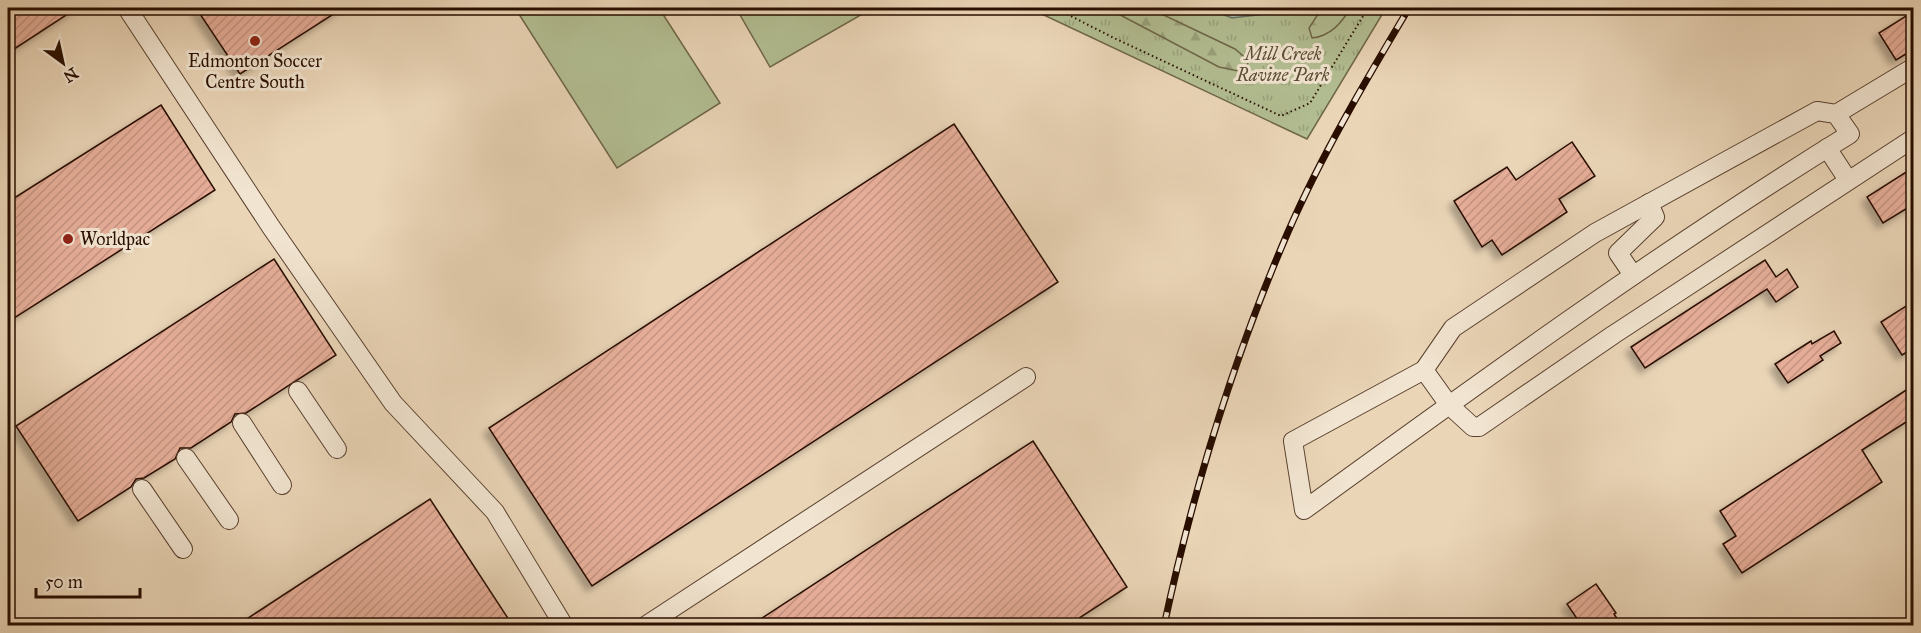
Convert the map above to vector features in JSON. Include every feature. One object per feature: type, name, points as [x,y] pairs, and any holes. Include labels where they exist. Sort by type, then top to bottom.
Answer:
[{"type":"street","points":[[127,8],[271,227],[393,403],[495,512],[564,626]]},
{"type":"street","points":[[1836,114],[1850,134],[1752,194],[1449,405],[1304,510],[1293,441],[1424,370],[1453,328],[1595,232],[1817,111],[1836,114],[1914,67]]},
{"type":"street","points":[[1424,370],[1449,405],[1473,427],[1479,427],[1914,138]]},
{"type":"street","points":[[1827,148],[1848,180]]},
{"type":"street","points":[[1633,276],[1618,253],[1655,218],[1649,203]]},
{"type":"street","points":[[645,626],[1026,377]]},
{"type":"street","points":[[298,390],[337,449]]},
{"type":"street","points":[[242,423],[282,485]]},
{"type":"street","points":[[186,458],[229,520]]},
{"type":"street","points":[[142,489],[183,549]]},
{"type":"path","points":[[1055,8],[1281,116],[1310,103],[1368,8]]},
{"type":"green space","points":[[515,8],[659,8],[720,103],[617,168]]},
{"type":"green space","points":[[736,8],[873,8],[770,67]]},
{"type":"green space","name":"Mill Creek Ravine Park","points":[[1029,8],[1386,8],[1307,139]]},
{"type":"green space","points":[[1107,8],[1149,8],[1235,49],[1249,61],[1243,72],[1219,67]]},
{"type":"green space","points":[[1322,8],[1351,8],[1335,28],[1325,35],[1312,38],[1309,28]]},
{"type":"shaded area","points":[[1206,8],[1278,8],[1273,13],[1232,18]]},
{"type":"building","points":[[8,8],[77,8],[8,53]]},
{"type":"building","name":"Edmonton Soccer Centre South","points":[[196,8],[343,8],[240,74]]},
{"type":"building","points":[[1914,11],[1914,49],[1896,60],[1879,33]]},
{"type":"building","points":[[161,105],[215,190],[8,322],[8,202]]},
{"type":"building","points":[[954,124],[1058,282],[592,586],[489,428]]},
{"type":"building","points":[[1572,142],[1595,176],[1559,199],[1567,212],[1502,255],[1492,240],[1482,247],[1454,201],[1507,167],[1516,180]]},
{"type":"building","points":[[1914,167],[1914,204],[1883,223],[1867,197]]},
{"type":"building","points":[[274,259],[336,355],[246,413],[235,414],[231,422],[191,448],[180,448],[175,459],[144,478],[136,479],[131,487],[78,521],[16,426]]},
{"type":"building","points":[[1765,260],[1776,277],[1787,269],[1798,287],[1776,302],[1767,289],[1645,368],[1631,347]]},
{"type":"building","points":[[1914,301],[1914,348],[1902,355],[1881,322]]},
{"type":"building","points":[[1834,331],[1841,343],[1820,356],[1823,360],[1788,383],[1775,364],[1811,341],[1812,344]]},
{"type":"building","points":[[1914,385],[1914,417],[1862,450],[1882,482],[1742,573],[1723,544],[1736,536],[1720,511]]},
{"type":"building","points":[[1033,441],[1127,587],[1067,626],[750,626]]},
{"type":"building","points":[[430,499],[513,626],[236,626]]},
{"type":"building","points":[[1596,584],[1622,626],[1582,626],[1567,604]]},
{"type":"railway","points":[[1164,626],[1201,475],[1232,377],[1268,280],[1301,203],[1330,146],[1409,8]]},
{"type":"place","name":"Edmonton Soccer Centre South","points":[[255,41]]},
{"type":"place","name":"Worldpac","points":[[68,239]]}]
